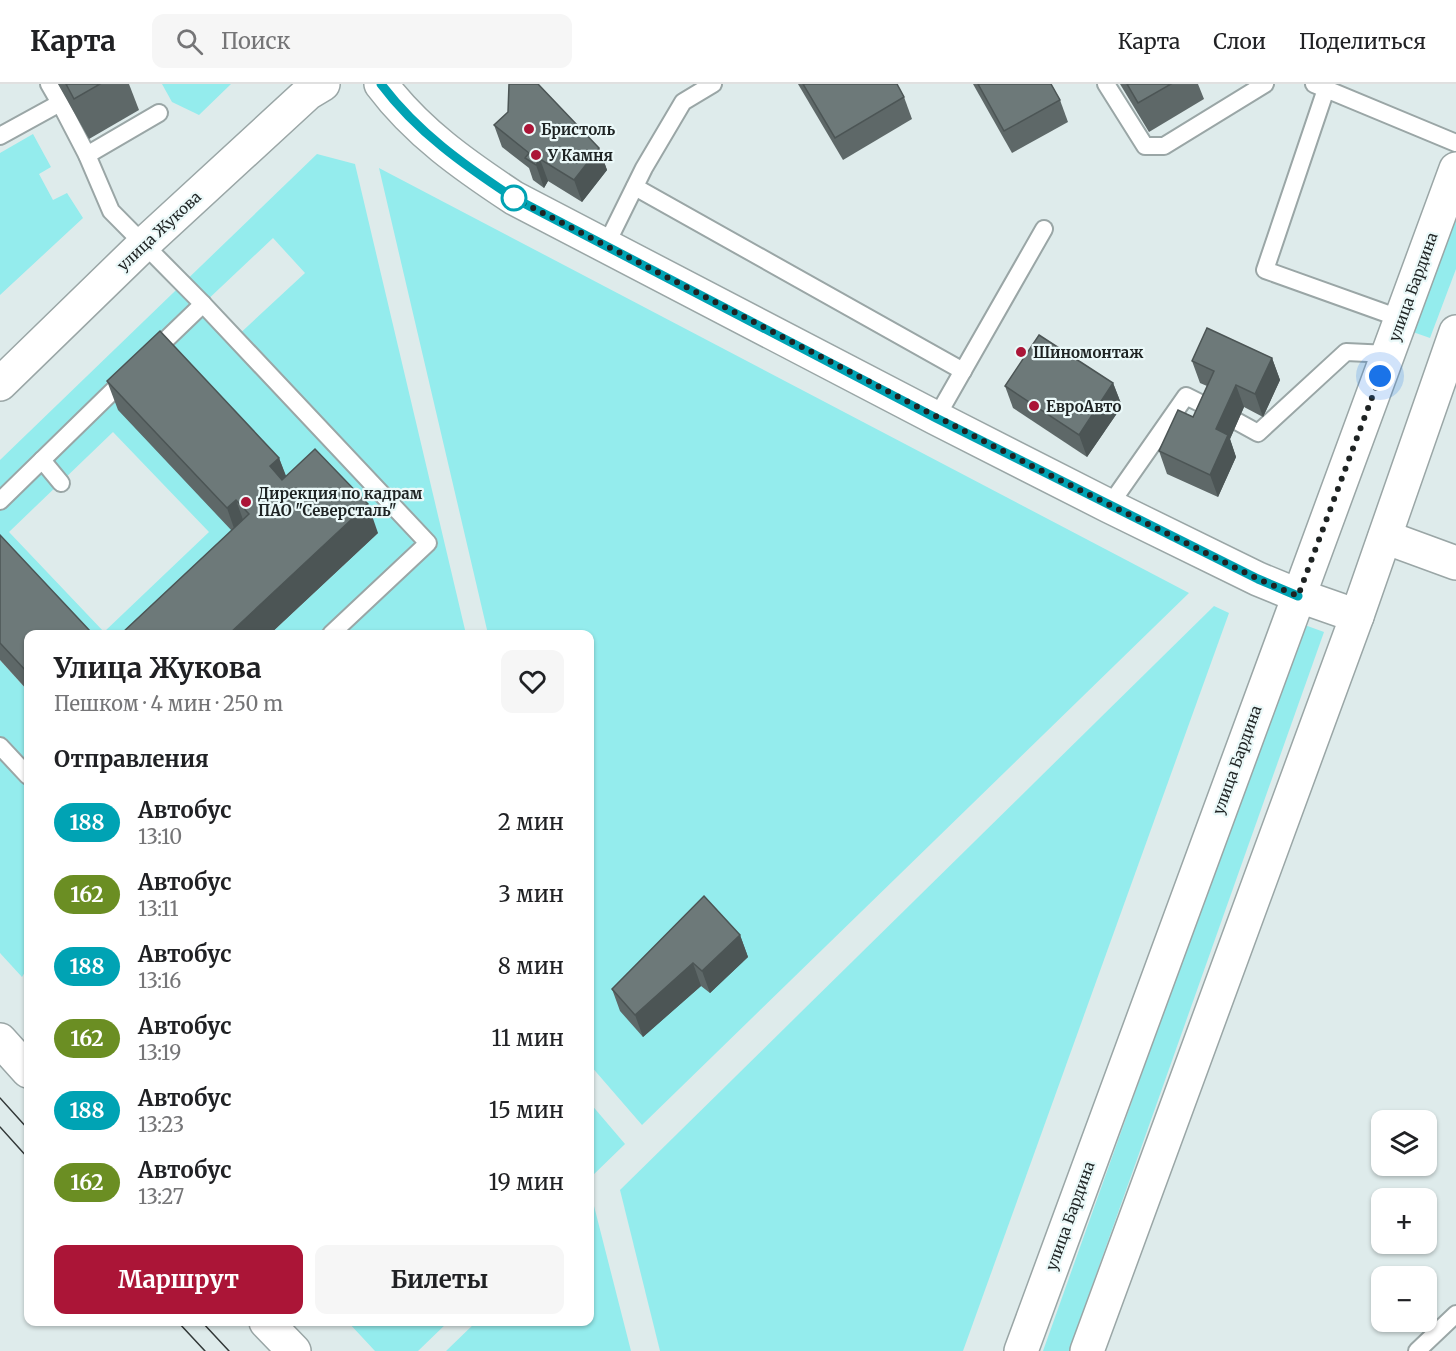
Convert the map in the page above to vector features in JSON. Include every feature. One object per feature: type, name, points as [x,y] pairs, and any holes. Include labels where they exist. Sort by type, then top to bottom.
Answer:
[{"type":"main road","name":"улица Жукова","points":[[0,384],[144,244],[308,93],[324,84]]},
{"type":"main road","points":[[381,84],[418,128],[464,165],[514,198],[1109,506],[1258,579],[1298,596],[1357,616]]},
{"type":"main road","name":"улица Бардина","points":[[1021,1351],[1456,169]]},
{"type":"main road","points":[[1087,1351],[1357,616],[1454,340]]},
{"type":"main road","points":[[1385,537],[1456,563]]},
{"type":"main road","points":[[0,1040],[24,1067]]},
{"type":"main road","points":[[270,1326],[294,1351]]},
{"type":"lane","points":[[49,84],[87,155],[111,211],[203,304],[428,543],[336,630]]},
{"type":"lane","points":[[606,246],[644,168],[683,102],[713,84]]},
{"type":"lane","points":[[1106,84],[1145,146],[1164,146],[1265,84]]},
{"type":"lane","points":[[1402,319],[1265,270],[1320,86],[1456,143]]},
{"type":"lane","points":[[0,136],[60,103]]},
{"type":"lane","points":[[87,155],[159,113]]},
{"type":"lane","points":[[635,187],[963,371]]},
{"type":"lane","points":[[936,418],[1044,229]]},
{"type":"lane","points":[[0,501],[203,304]]},
{"type":"lane","points":[[1238,422],[1258,433],[1346,352],[1389,354]]},
{"type":"lane","points":[[1109,506],[1186,396],[1214,410]]},
{"type":"lane","points":[[42,460],[61,483]]},
{"type":"lane","points":[[0,746],[24,772]]},
{"type":"lane","points":[[1417,1351],[1456,1314]]},
{"type":"shaded area","points":[[162,84],[231,84],[199,115],[172,102]]},
{"type":"shaded area","points":[[33,134],[51,167],[39,174],[53,200],[67,193],[83,218],[0,295],[0,153]]},
{"type":"shaded area","points":[[317,154],[355,164],[465,630],[274,630],[378,533],[237,537],[165,630],[106,630],[209,532],[113,432],[9,532],[102,630],[73,630],[0,553],[0,460]],"holes":[[[273,238],[305,273],[235,338],[203,304]]]},
{"type":"shaded area","points":[[379,168],[1189,593],[642,1125],[594,1070],[594,630],[487,630]]},
{"type":"shaded area","points":[[1456,206],[1456,269],[1430,338],[1410,331]]},
{"type":"shaded area","points":[[1214,606],[1229,613],[963,1351],[660,1351],[620,1190]]},
{"type":"shaded area","points":[[1302,624],[1324,632],[1069,1351],[1043,1351]]},
{"type":"shaded area","points":[[0,660],[24,687],[24,974],[22,977],[0,953]]},
{"type":"shaded area","points":[[594,1108],[625,1144],[594,1174]]},
{"type":"shaded area","points":[[594,1206],[631,1351],[446,1351],[472,1326],[594,1326]]},
{"type":"shaded area","points":[[352,1326],[444,1326],[418,1351],[375,1351]]},
{"type":"building","points":[[66,84],[100,84],[74,99]]},
{"type":"building","points":[[509,84],[538,84],[599,148],[574,180],[540,159],[536,165],[525,158],[529,153],[494,125],[508,112]]},
{"type":"building","points":[[803,84],[897,84],[904,97],[835,138]]},
{"type":"building","points":[[978,84],[1051,84],[1060,100],[1004,131]]},
{"type":"building","points":[[1127,84],[1171,84],[1138,103]]},
{"type":"building","points":[[1207,328],[1272,358],[1255,394],[1236,385],[1216,429],[1228,435],[1210,475],[1159,451],[1178,410],[1193,417],[1214,371],[1192,361]]},
{"type":"building","name":"Дирекция по кадрам ПАО \"Северсталь\"","points":[[160,331],[279,458],[270,466],[282,480],[315,449],[368,504],[233,630],[125,630],[249,514],[236,500],[227,508],[107,381]]},
{"type":"building","points":[[1039,335],[1113,383],[1079,435],[1005,386]]},
{"type":"building","points":[[0,535],[89,630],[24,630],[24,669],[0,643]]},
{"type":"building","points":[[704,896],[740,935],[702,971],[693,963],[635,1015],[612,989]]},
{"type":"tram line","points":[[0,1098],[24,1125]]},
{"type":"tram line","points":[[0,1127],[24,1154]]},
{"type":"tram line","points":[[182,1326],[205,1351]]},
{"type":"tram line","points":[[206,1326],[229,1351]]},
{"type":"bus line","name":"188","points":[[381,84],[418,128],[464,165],[514,198],[1109,506],[1258,579],[1298,596]]},
{"type":"place","name":"Бристоль","points":[[529,129]]},
{"type":"place","name":"У Камня","points":[[536,155]]},
{"type":"place","name":"Шиномонтаж","points":[[1021,352]]},
{"type":"place","name":"ЕвроАвто","points":[[1034,406]]},
{"type":"place","name":"Дирекция по кадрам ПАО \"Северсталь\"","points":[[246,502]]},
{"type":"route","points":[[514,198],[1109,506],[1258,579],[1298,596],[1380,376]]}]
